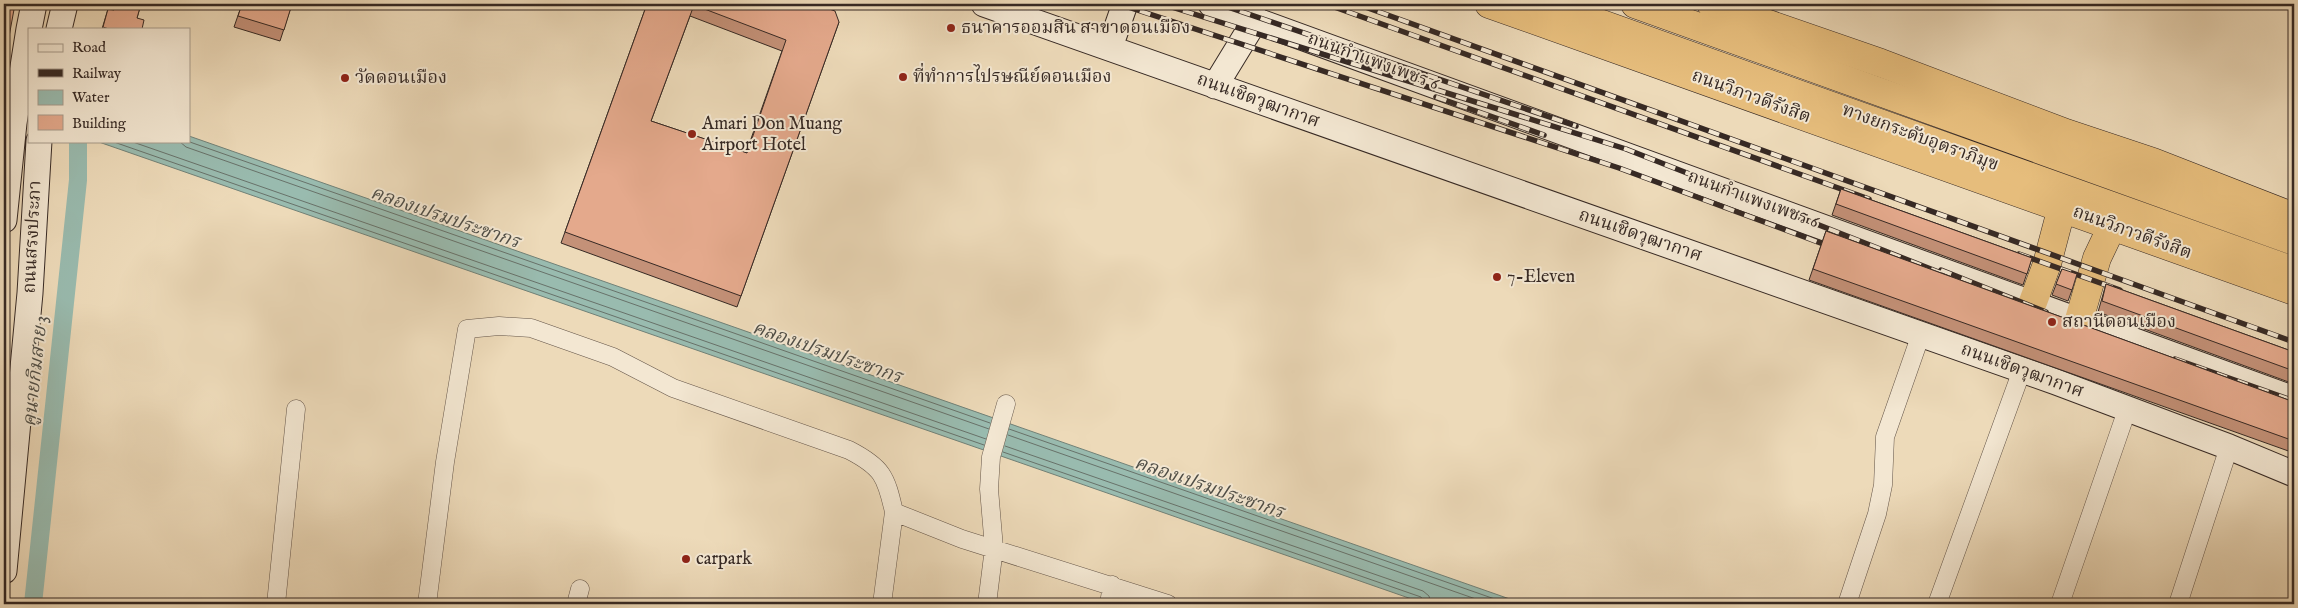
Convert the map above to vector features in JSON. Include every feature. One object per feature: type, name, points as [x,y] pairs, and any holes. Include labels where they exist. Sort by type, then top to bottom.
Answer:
[{"type":"highway","name":"ถนนวิภาวดีรังสิต","points":[[1489,4],[2111,224],[2294,292]]},
{"type":"highway","name":"ทางยกระดับอุตราภิมุข","points":[[1546,4],[2294,272]]},
{"type":"highway","name":"ทางยกระดับอุตราภิมุข","points":[[1634,4],[2294,241]]},
{"type":"highway","points":[[1711,4],[1881,63],[2066,133],[2153,162],[2294,217]]},
{"type":"highway","points":[[2033,302],[2049,259],[2062,207]]},
{"type":"highway","points":[[2079,320],[2097,258],[2108,237],[2111,224]]},
{"type":"main road","name":"ถนนสรงประภา","points":[[29,28],[34,4]]},
{"type":"main road","points":[[59,28],[65,4]]},
{"type":"main road","name":"ถนนเชิดวุฒากาศ","points":[[984,4],[2022,370],[2229,447],[2294,474]]},
{"type":"main road","points":[[1110,47],[1125,4]]},
{"type":"main road","name":"ถนนกำแพงเพชร 6","points":[[1211,4],[2033,302],[2294,399]]},
{"type":"main road","points":[[1215,86],[1256,19]]},
{"type":"main road","name":"ถนนสรงประภา","points":[[4,220],[14,123],[28,31]]},
{"type":"main road","name":"ถนนสรงประภา","points":[[4,571],[30,292],[39,142]]},
{"type":"street","points":[[427,604],[445,462],[467,329],[499,326],[532,328],[613,357],[673,388],[849,450],[870,460],[882,472],[889,490],[894,512],[882,604]]},
{"type":"street","points":[[1847,604],[1877,514],[1883,485],[1885,437],[1921,334]]},
{"type":"street","points":[[1937,604],[2022,370]]},
{"type":"street","points":[[276,604],[296,408]]},
{"type":"street","points":[[2060,604],[2127,410]]},
{"type":"street","points":[[987,604],[994,548],[988,489],[991,457],[1004,411]]},
{"type":"street","points":[[2178,604],[2229,447]]},
{"type":"street","points":[[894,512],[962,538],[1168,604]]},
{"type":"street","points":[[1109,604],[1112,585]]},
{"type":"water","points":[[190,136],[1524,604],[1426,604],[99,142],[190,142]]},
{"type":"building","points":[[4,4],[15,4],[4,64]]},
{"type":"building","points":[[116,4],[141,4],[137,18],[144,20],[142,28],[103,27],[108,9],[114,10]]},
{"type":"building","points":[[242,4],[292,4],[284,30],[238,16]]},
{"type":"building","points":[[647,4],[815,4],[835,11],[839,22],[741,296],[565,232]],"holes":[[[694,5],[786,40],[747,153],[651,121]]]},
{"type":"building","points":[[1841,189],[2032,258],[2027,274],[1836,204]]},
{"type":"building","points":[[1826,231],[2294,402],[2294,441],[1813,269]]},
{"type":"building","points":[[2062,269],[2077,274],[2072,290],[2056,284]]},
{"type":"building","points":[[2106,284],[2294,352],[2294,371],[2102,301]]},
{"type":"waterway","name":"คูนายกิมสาย 3","points":[[33,604],[78,180],[78,142]]},
{"type":"railway","points":[[1119,4],[1619,168],[1834,248]]},
{"type":"railway","points":[[1162,4],[1626,149],[1946,275]]},
{"type":"railway","points":[[1219,4],[1576,126]]},
{"type":"railway","points":[[1326,4],[1869,199]]},
{"type":"railway","points":[[1357,4],[2294,342]]},
{"type":"railway","points":[[1436,97],[1544,135]]},
{"type":"railway","points":[[2019,254],[2120,290]]},
{"type":"railway","points":[[1941,270],[2046,312]]},
{"type":"railway","points":[[2175,359],[2294,401]]},
{"type":"place","name":"ธนาคารออมสิน สาขาดอนเมือง","points":[[951,28]]},
{"type":"place","name":"ที่ทำการไปรษณีย์ดอนเมือง","points":[[903,77]]},
{"type":"place","name":"วัดดอนเมือง","points":[[345,78]]},
{"type":"place","name":"Amari Don Muang Airport Hotel","points":[[692,134]]},
{"type":"place","name":"7-Eleven","points":[[1497,277]]},
{"type":"place","name":"สถานีดอนเมือง","points":[[2052,322]]},
{"type":"place","name":"carpark","points":[[686,559]]},
{"type":"water label","name":"คลองเปรมประชากร","points":[[445,218]]},
{"type":"water label","name":"คลองเปรมประชากร","points":[[827,353]]},
{"type":"water label","name":"คลองเปรมประชากร","points":[[1209,488]]}]
